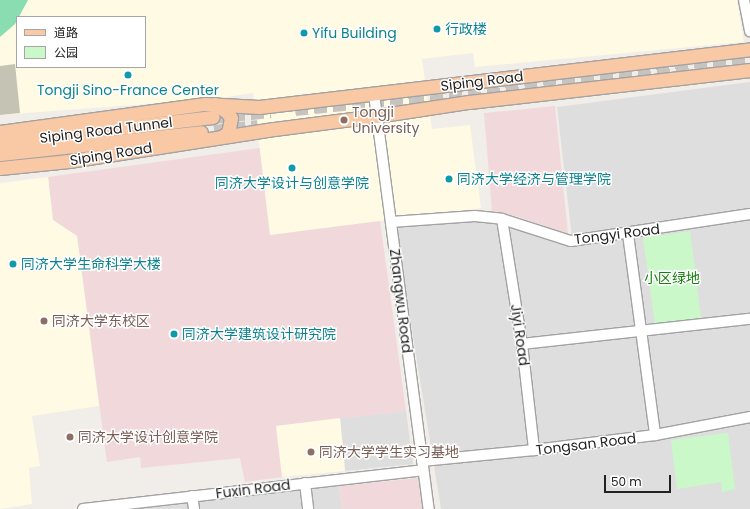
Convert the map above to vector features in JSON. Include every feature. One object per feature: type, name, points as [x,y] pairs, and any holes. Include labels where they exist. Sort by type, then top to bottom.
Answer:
[{"type":"main road","name":"Siping Road","points":[[0,132],[215,104],[259,107],[750,49]]},
{"type":"main road","name":"Siping Road","points":[[0,168],[70,161],[217,134],[376,116],[535,93],[750,70]]},
{"type":"main road","points":[[215,104],[227,112],[231,118],[228,133],[217,134]]},
{"type":"main road","name":"Siping Road Tunnel","points":[[0,142],[213,117]]},
{"type":"main road","name":"Siping Road Tunnel","points":[[0,154],[217,134]]},
{"type":"street","points":[[744,0],[750,31]]},
{"type":"street","name":"Zhangwu Road","points":[[374,94],[429,509]]},
{"type":"street","name":"Tongyi Road","points":[[391,222],[475,216],[502,219],[571,241],[628,234],[750,214]]},
{"type":"street","name":"Jiyi Road","points":[[502,219],[522,344],[534,450]]},
{"type":"street","points":[[628,234],[655,435]]},
{"type":"street","points":[[522,344],[750,319]]},
{"type":"street","name":"Tongsan Road","points":[[422,465],[655,435],[750,417]]},
{"type":"street","name":"Fuxin Road","points":[[82,509],[158,505],[192,496],[305,483],[422,465]]},
{"type":"street","points":[[305,483],[308,509]]},
{"type":"street","points":[[192,496],[194,509]]},
{"type":"shaded area","name":"Tongji University","points":[[0,0],[737,0],[744,42],[475,67],[473,53],[422,59],[432,129],[470,125],[481,208],[270,235],[253,93],[214,99],[0,115]]},
{"type":"shaded area","points":[[15,64],[20,113],[0,115],[0,66]]},
{"type":"shaded area","points":[[750,82],[750,509],[441,509],[394,219],[474,213],[572,238],[557,107]]},
{"type":"shaded area","points":[[555,106],[568,234],[516,216],[492,211],[484,113]]},
{"type":"shaded area","points":[[368,133],[406,411],[277,426],[282,477],[245,482],[240,458],[141,468],[140,457],[107,462],[77,236],[53,220],[48,177]]},
{"type":"shaded area","name":"同济大学东校区","points":[[48,177],[53,220],[77,236],[99,406],[32,416],[40,466],[29,468],[32,504],[0,509],[0,183]]},
{"type":"shaded area","points":[[406,411],[413,464],[345,471],[340,418]]},
{"type":"shaded area","name":"同济大学学生实习基地","points":[[340,418],[345,471],[282,477],[276,426]]},
{"type":"shaded area","points":[[418,478],[423,509],[342,509],[339,486]]},
{"type":"shaded area","points":[[339,486],[342,509],[133,509],[269,493]]},
{"type":"green space","points":[[0,0],[28,0],[19,16],[16,16],[15,24],[0,37]]},
{"type":"green space","name":"小区绿地","points":[[690,231],[701,318],[655,324],[643,238]]},
{"type":"green space","points":[[728,433],[735,489],[722,492],[721,482],[677,489],[671,440]]},
{"type":"tunnel","points":[[295,109],[411,97],[750,56]]},
{"type":"tunnel","points":[[213,117],[271,111]]},
{"type":"tunnel","points":[[214,131],[258,126]]},
{"type":"place","name":"行政楼","points":[[437,29]]},
{"type":"place","name":"Yifu Building","points":[[304,33]]},
{"type":"place","name":"Tongji Sino-France Center","points":[[128,75]]},
{"type":"place","name":"Tongji University","points":[[344,120]]},
{"type":"place","name":"同济大学设计与创意学院","points":[[292,168]]},
{"type":"place","name":"同济大学经济与管理学院","points":[[449,179]]},
{"type":"place","name":"同济大学生命科学大楼","points":[[13,264]]},
{"type":"place","name":"同济大学东校区","points":[[44,321]]},
{"type":"place","name":"同济大学建筑设计研究院","points":[[174,334]]},
{"type":"place","name":"同济大学设计创意学院","points":[[70,437]]},
{"type":"place","name":"同济大学学生实习基地","points":[[311,452]]}]
